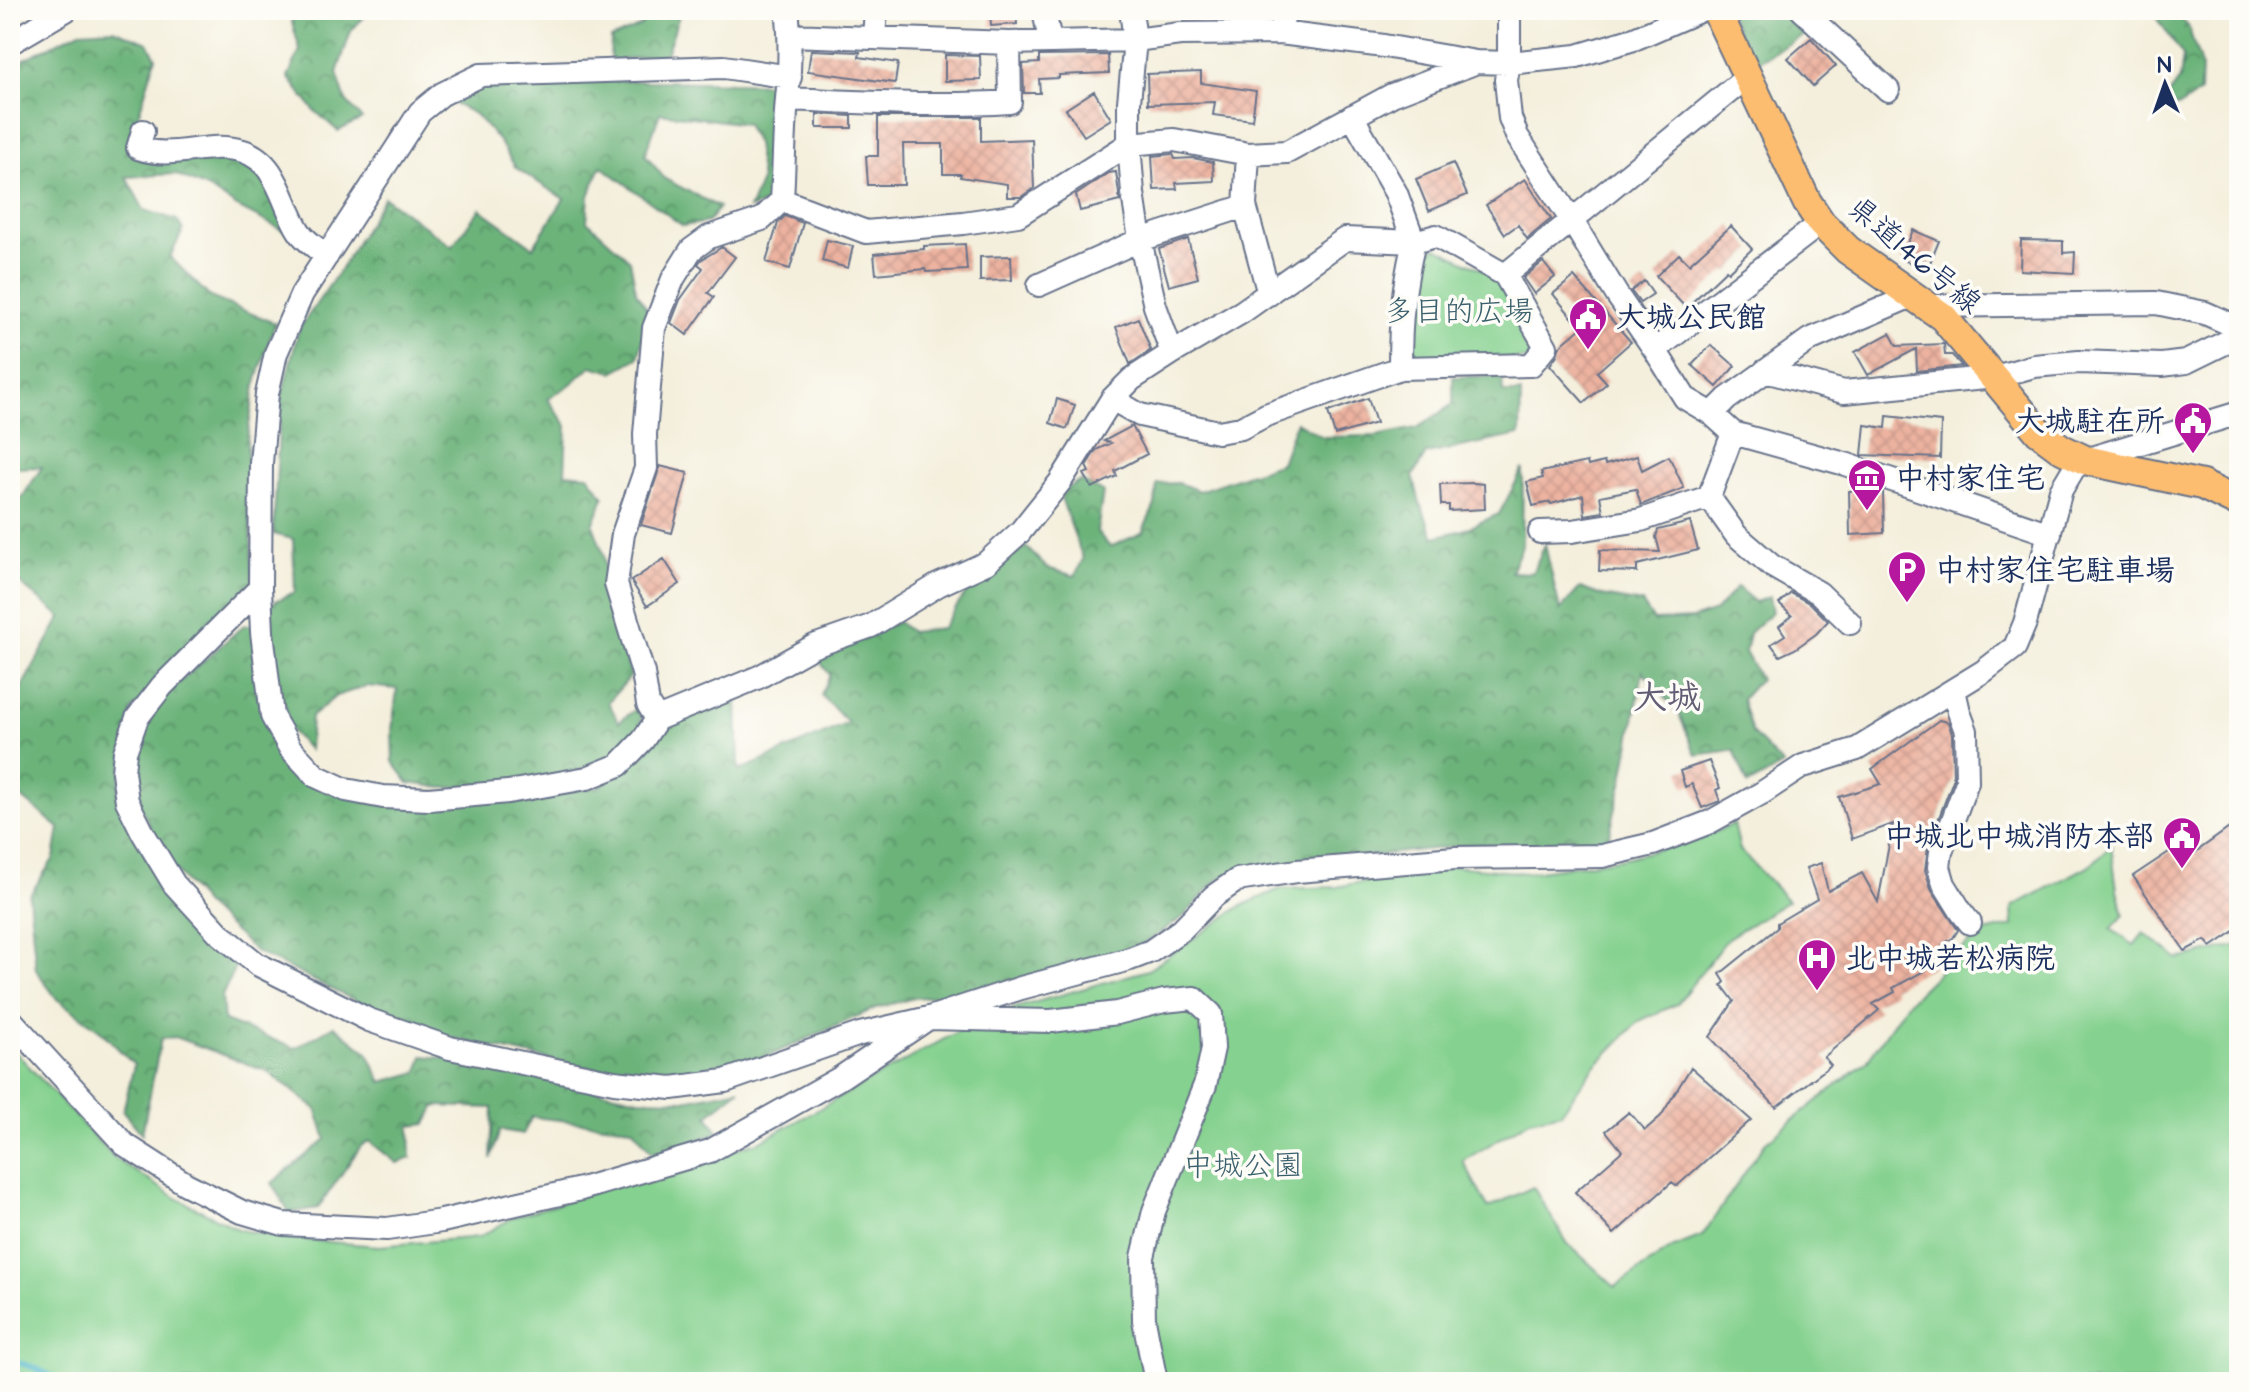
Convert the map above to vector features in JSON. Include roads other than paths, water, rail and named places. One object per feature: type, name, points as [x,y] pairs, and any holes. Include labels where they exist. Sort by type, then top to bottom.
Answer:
[{"type":"main road","name":"県道146号線","points":[[1716,10],[1807,202],[1821,223],[1848,250],[1922,301],[1957,332],[2039,432],[2062,449],[2085,460],[2202,485],[2239,503]]},
{"type":"street","points":[[10,43],[66,10]]},
{"type":"street","points":[[657,719],[648,704],[616,584],[623,534],[646,468],[645,434],[654,328],[673,279],[691,250],[709,237],[762,219],[782,200],[789,88],[787,10]]},
{"type":"street","points":[[874,37],[876,10]]},
{"type":"street","points":[[1044,10],[1050,42]]},
{"type":"street","points":[[1131,10],[1135,40],[1129,102],[1133,193],[1155,306],[1172,353]]},
{"type":"street","points":[[1280,33],[1285,10]]},
{"type":"street","points":[[1509,10],[1506,80],[1510,118],[1517,136],[1685,398],[1712,414],[1733,433],[1845,464],[2050,534]]},
{"type":"street","points":[[790,35],[1009,43],[1135,40],[1180,34],[1280,33],[1476,62],[1509,63],[1577,56],[1634,39],[1701,10]]},
{"type":"street","points":[[1802,10],[1888,90]]},
{"type":"street","points":[[1009,43],[1010,102],[938,104],[789,88],[724,67],[481,75],[442,94],[420,112],[302,294],[276,353],[267,394],[261,463],[260,588],[272,716],[290,748],[316,776],[346,790],[383,797],[429,799],[508,792],[587,778],[619,765],[643,740],[657,719],[759,677],[814,646],[871,626],[938,585],[986,563],[1020,532],[1060,482],[1112,399],[1132,379],[1242,312],[1345,239],[1414,242],[1436,236],[1505,275],[1546,347],[1531,365],[1400,368],[1266,415],[1241,428],[1218,432],[1140,415],[1112,399]]},
{"type":"street","points":[[782,200],[866,232],[1018,215],[1129,144],[1174,140],[1248,154],[1287,152],[1392,95],[1476,62]]},
{"type":"street","points":[[1505,275],[1747,77]]},
{"type":"street","points":[[1352,116],[1396,193],[1414,242],[1400,320],[1400,368]]},
{"type":"street","points":[[143,131],[138,148],[152,153],[180,153],[221,147],[247,152],[271,171],[300,234],[327,256]]},
{"type":"street","points":[[1248,154],[1245,206],[1269,294]]},
{"type":"street","points":[[1039,285],[1140,240],[1245,206]]},
{"type":"street","points":[[1655,350],[1821,223]]},
{"type":"street","points":[[1712,414],[1727,399],[1809,340],[1922,301],[2156,303],[2205,313],[2239,328]]},
{"type":"street","points":[[1765,371],[1844,392],[1995,377],[2034,366],[2079,362],[2162,365],[2186,362],[2239,336]]},
{"type":"street","points":[[260,588],[162,686],[137,718],[125,752],[123,772],[127,801],[174,884],[219,933],[257,964],[369,1020],[450,1048],[601,1080],[672,1088],[725,1081],[860,1034],[929,1018],[1021,988],[1130,959],[1151,951],[1181,930],[1214,896],[1237,880],[1297,871],[1455,858],[1602,856],[1653,844],[1710,822],[1803,766],[1857,749],[1984,671],[2015,647],[2025,623],[2061,490],[2074,468],[2085,460],[2239,413]]},
{"type":"street","points":[[1709,497],[1733,433]]},
{"type":"street","points":[[1540,532],[1572,531],[1641,520],[1709,497]]},
{"type":"street","points":[[1709,497],[1736,535],[1772,566],[1819,593],[1850,623]]},
{"type":"street","points":[[1954,690],[1966,731],[1967,782],[1941,852],[1939,867],[1944,884],[1970,923]]},
{"type":"street","points":[[10,1019],[124,1144],[186,1184],[242,1212],[283,1224],[387,1229],[442,1221],[581,1189],[710,1151],[840,1078],[929,1018],[1051,1021],[1117,1013],[1164,1001],[1194,998],[1211,1014],[1213,1048],[1205,1085],[1154,1211],[1143,1257],[1144,1320],[1156,1382]]},
{"type":"waterway","points":[[10,1360],[33,1367],[62,1382]]},
{"type":"place","name":"大城公民館","points":[[1588,351]]},
{"type":"place","name":"大城駐在所","points":[[2193,455]]},
{"type":"place","name":"中村家住宅","points":[[1867,512]]},
{"type":"place","name":"中村家住宅駐車場","points":[[1907,604]]},
{"type":"place","name":"中城北中城消防本部","points":[[2182,870]]},
{"type":"place","name":"北中城若松病院","points":[[1817,992]]},
{"type":"district","name":"大城","points":[[1667,696]]},
{"type":"park label","name":"多目的広場","points":[[1459,311]]},
{"type":"park label","name":"中城公園","points":[[1243,1165]]}]
